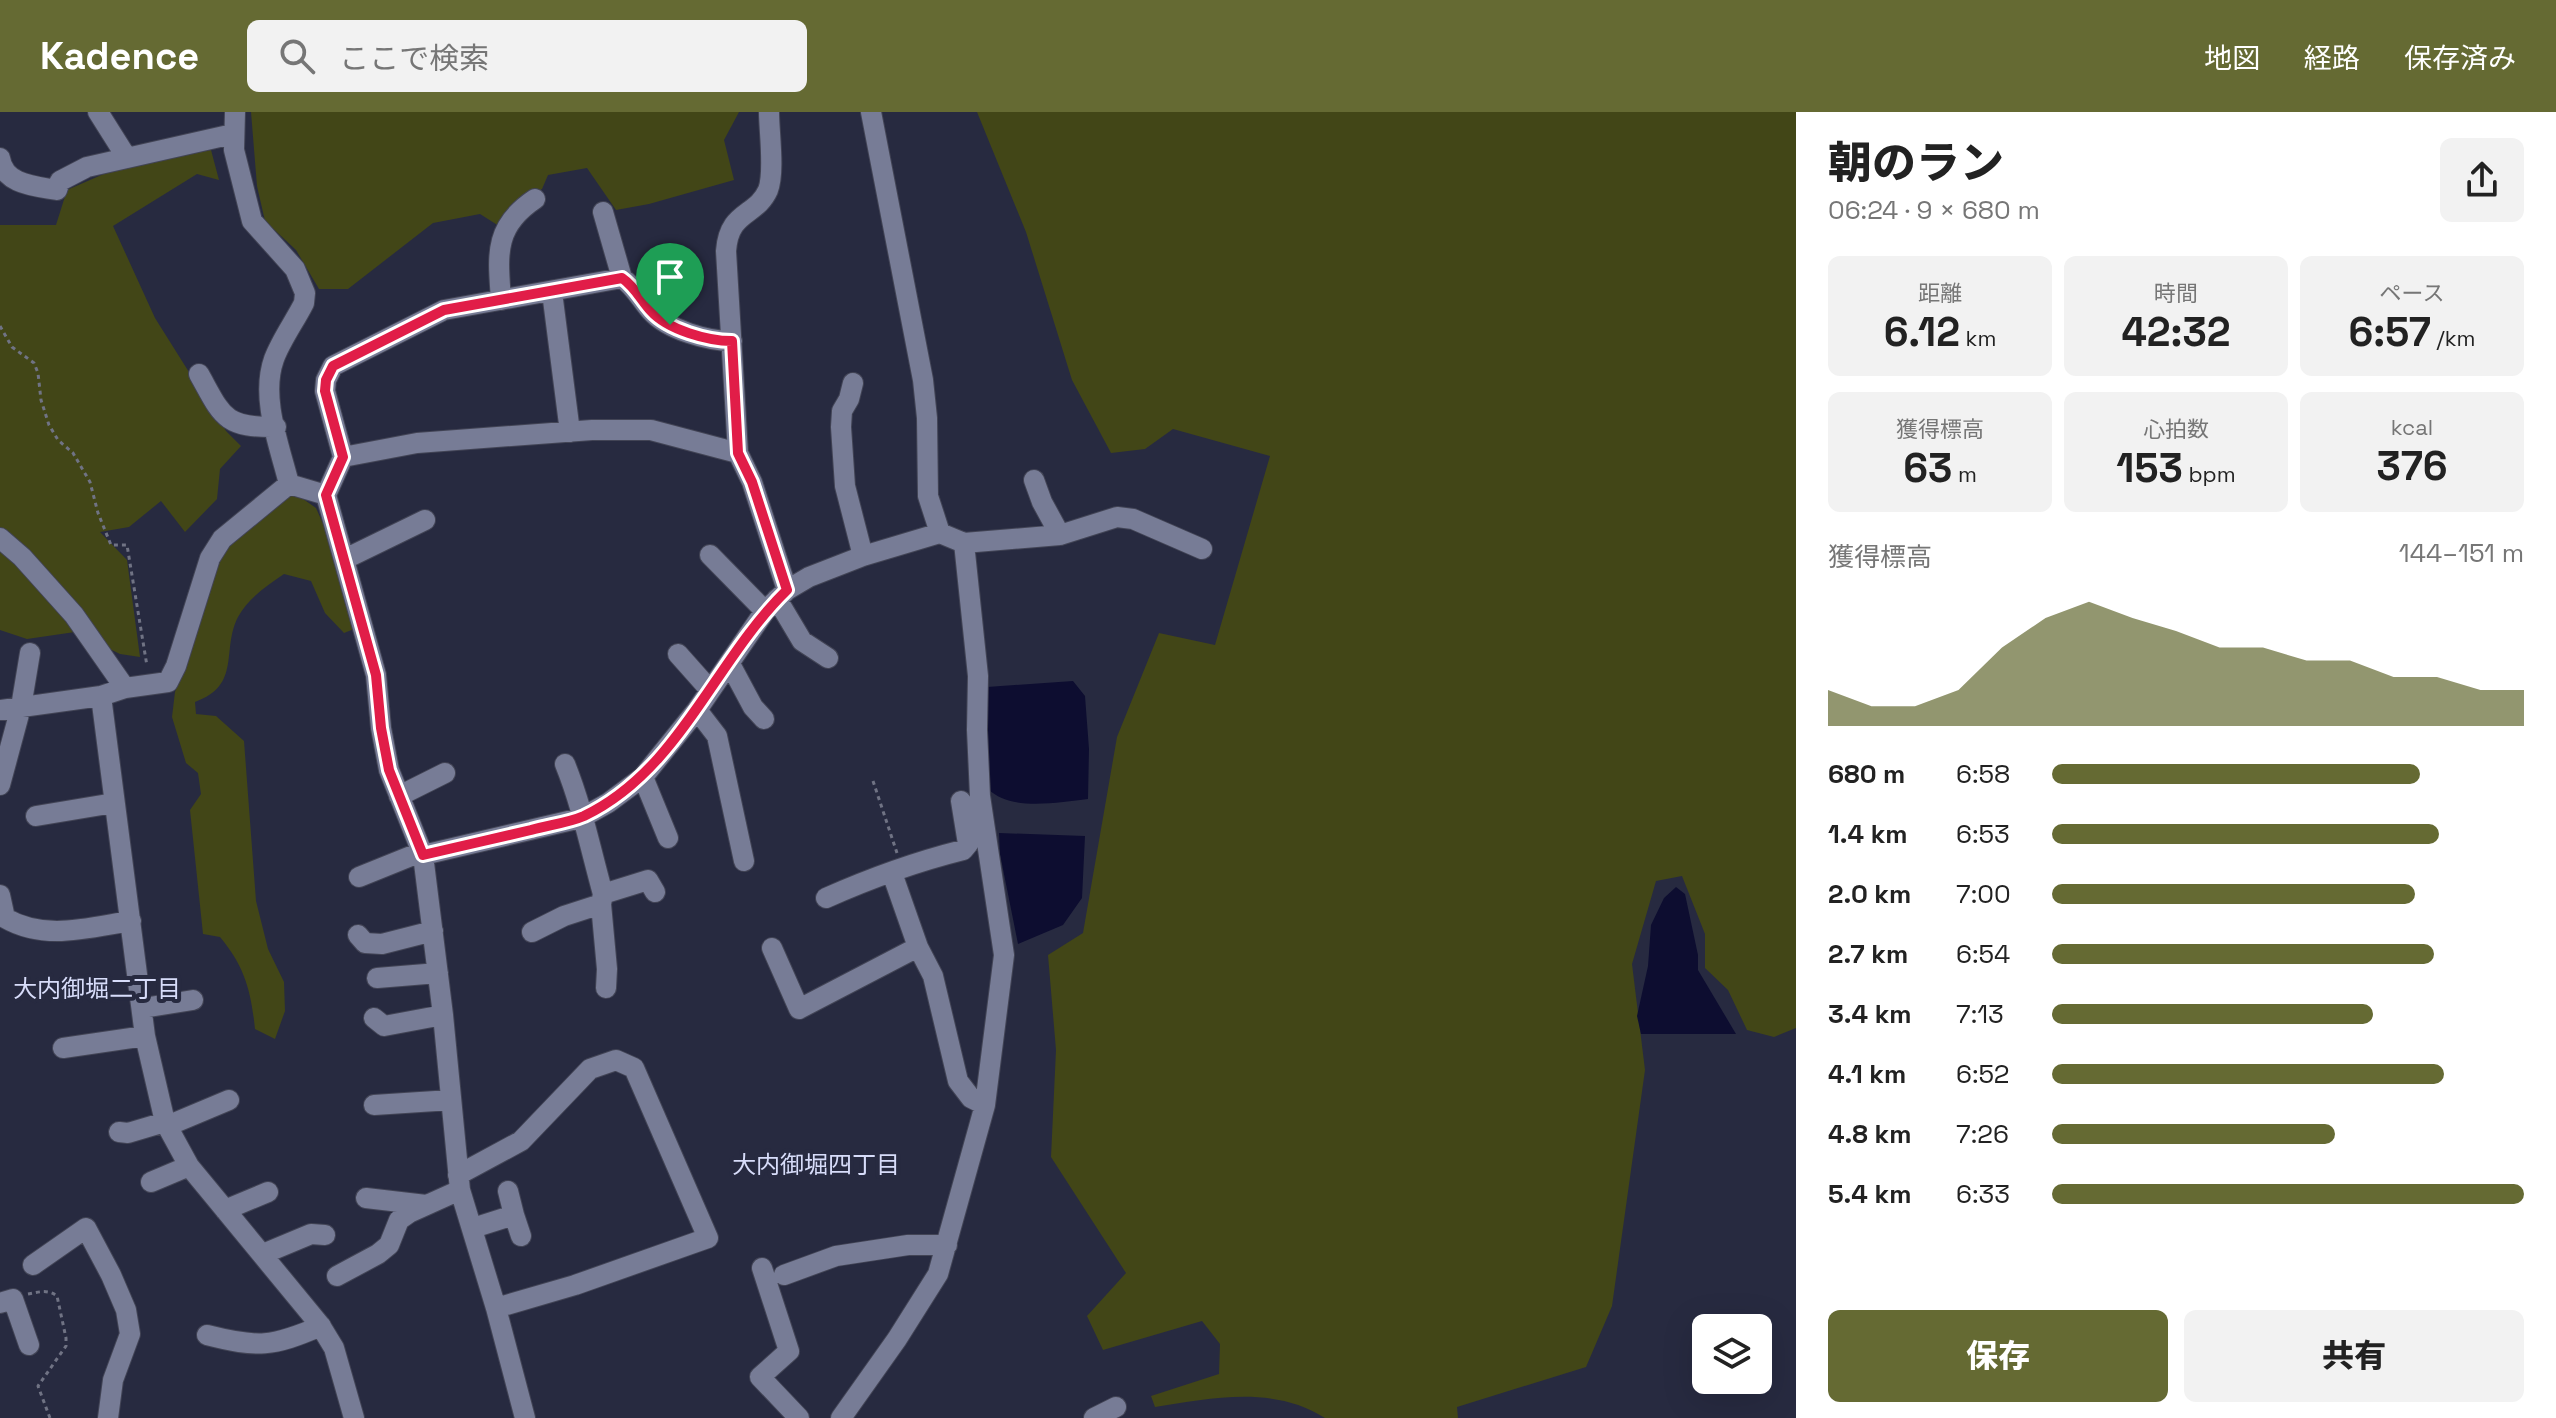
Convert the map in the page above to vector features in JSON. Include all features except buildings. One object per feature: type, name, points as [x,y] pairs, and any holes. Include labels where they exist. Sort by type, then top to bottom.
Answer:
[{"type":"street","points":[[98,112],[127,158]]},
{"type":"street","points":[[235,112],[234,150],[252,221],[295,269],[305,293],[304,303],[274,358],[269,381],[289,484]]},
{"type":"street","points":[[769,112],[769,188],[728,233],[738,453],[752,482],[776,600],[802,641],[828,658]]},
{"type":"street","points":[[871,112],[923,380],[928,496],[940,533]]},
{"type":"street","points":[[0,158],[1,166],[17,182],[57,190],[60,181],[87,167],[233,134]]},
{"type":"street","points":[[501,300],[498,252],[501,239],[521,210],[535,199]]},
{"type":"street","points":[[603,212],[622,278],[653,314],[670,325],[719,341],[732,341]]},
{"type":"street","points":[[525,1418],[459,1182],[423,855],[389,770],[376,675],[326,495],[343,457],[325,391],[326,380],[333,366],[462,299],[501,300],[622,278]]},
{"type":"street","points":[[552,292],[570,432]]},
{"type":"street","points":[[199,374],[222,415],[243,424],[276,427]]},
{"type":"street","points":[[853,383],[842,411],[841,427],[845,486],[863,556]]},
{"type":"street","points":[[343,457],[417,443],[570,432],[651,430],[738,453]]},
{"type":"street","points":[[1034,480],[1060,535]]},
{"type":"street","points":[[0,710],[101,696],[125,688],[168,682],[176,666],[210,558],[222,539],[289,484]]},
{"type":"street","points":[[289,484],[326,495]]},
{"type":"street","points":[[359,877],[416,854],[423,855],[581,818],[608,803],[643,777],[697,710],[776,600],[809,577],[863,556],[940,533],[964,543],[1060,535],[1117,517],[1133,519],[1202,549]]},
{"type":"street","points":[[345,559],[425,520]]},
{"type":"street","points":[[0,538],[22,557],[74,615],[125,688]]},
{"type":"street","points":[[841,1418],[938,1274],[985,1105],[1004,955],[980,796],[978,676],[964,543]]},
{"type":"street","points":[[710,555],[776,600]]},
{"type":"street","points":[[0,785],[21,707],[30,653]]},
{"type":"street","points":[[678,654],[710,690]]},
{"type":"street","points":[[730,664],[753,707],[764,719]]},
{"type":"street","points":[[101,696],[145,1036],[166,1124],[189,1166],[321,1326],[334,1348],[354,1418]]},
{"type":"street","points":[[697,710],[717,736],[744,861]]},
{"type":"street","points":[[565,764],[580,802],[581,818],[602,899],[611,976]]},
{"type":"street","points":[[399,796],[445,773]]},
{"type":"street","points":[[643,777],[659,830]]},
{"type":"street","points":[[826,898],[897,864],[963,850],[968,844],[961,801]]},
{"type":"street","points":[[36,816],[114,803]]},
{"type":"street","points":[[897,864],[918,947],[933,976],[958,1081],[971,1098],[985,1105]]},
{"type":"street","points":[[532,932],[648,880],[655,892]]},
{"type":"street","points":[[0,895],[5,918],[24,929],[53,932],[131,921]]},
{"type":"street","points":[[358,935],[365,943],[382,944],[433,931]]},
{"type":"street","points":[[772,948],[799,1009],[918,947]]},
{"type":"street","points":[[377,978],[438,973]]},
{"type":"street","points":[[143,1008],[193,1000]]},
{"type":"street","points":[[374,1018],[384,1026],[443,1015]]},
{"type":"street","points":[[63,1048],[145,1036]]},
{"type":"street","points":[[337,1276],[389,1245],[399,1220],[521,1141],[590,1069],[616,1060],[634,1068],[708,1238],[575,1285],[496,1308]]},
{"type":"street","points":[[119,1132],[128,1133],[166,1124],[229,1100]]},
{"type":"street","points":[[374,1105],[451,1100]]},
{"type":"street","points":[[151,1182],[189,1166]]},
{"type":"street","points":[[508,1191],[521,1236]]},
{"type":"street","points":[[225,1210],[268,1192]]},
{"type":"street","points":[[366,1198],[426,1205]]},
{"type":"street","points":[[473,1228],[514,1215]]},
{"type":"street","points":[[33,1265],[83,1221],[126,1310],[130,1334],[113,1380],[108,1418]]},
{"type":"street","points":[[263,1254],[311,1234],[325,1235]]},
{"type":"street","points":[[784,1275],[836,1256],[908,1245],[947,1245]]},
{"type":"street","points":[[762,1268],[789,1351],[760,1377],[799,1418]]},
{"type":"street","points":[[7,1301],[29,1345]]},
{"type":"street","points":[[207,1335],[249,1346],[299,1336],[321,1326]]},
{"type":"street","points":[[1094,1418],[1116,1407]]},
{"type":"path","points":[[0,326],[12,347],[34,363],[49,425],[58,440],[73,453],[90,482],[111,545],[127,545],[150,686]]},
{"type":"path","points":[[873,781],[897,864]]},
{"type":"path","points":[[7,1301],[42,1291],[57,1296],[66,1346],[38,1386],[50,1418]]},
{"type":"green space","points":[[251,112],[739,112],[724,140],[734,180],[616,210],[587,168],[548,175],[542,189],[516,204],[499,226],[480,214],[433,223],[348,289],[319,289],[296,250],[265,221],[257,186]]},
{"type":"green space","points":[[977,112],[1796,112],[1796,1028],[1774,1037],[1747,1030],[1728,990],[1705,968],[1705,934],[1682,876],[1656,881],[1632,964],[1645,1070],[1612,1306],[1586,1367],[1457,1407],[1458,1418],[1325,1418],[1285,1401],[1264,1398],[1220,1398],[1155,1407],[1151,1396],[1219,1374],[1220,1344],[1202,1321],[1103,1350],[1087,1316],[1126,1273],[1051,1157],[1056,1050],[1048,955],[1083,933],[1117,737],[1159,633],[1215,645],[1270,456],[1173,429],[1145,449],[1111,453],[1072,380],[1026,232]]},
{"type":"green space","points":[[211,150],[219,180],[197,174],[113,226],[155,318],[226,431],[241,446],[220,469],[217,499],[185,532],[161,501],[129,527],[100,532],[127,560],[140,657],[120,654],[75,632],[27,639],[0,630],[0,225],[56,225],[67,190],[129,163]]},
{"type":"green space","points":[[296,494],[316,508],[328,535],[354,629],[344,633],[325,613],[311,581],[284,574],[258,593],[242,610],[233,629],[225,676],[210,695],[195,702],[196,714],[216,716],[244,741],[256,901],[268,949],[284,982],[285,1011],[275,1039],[255,1029],[245,980],[229,948],[220,937],[203,934],[190,810],[201,794],[198,773],[186,763],[172,717],[175,692],[224,548],[279,501]]},
{"type":"shaded area","points":[[1073,681],[1085,696],[1089,749],[1088,799],[1022,803],[1010,801],[988,789],[981,718],[987,687]]},
{"type":"shaded area","points":[[999,833],[1085,836],[1082,898],[1063,925],[1018,944],[1000,854]]},
{"type":"shaded area","points":[[1676,887],[1685,894],[1698,955],[1698,970],[1736,1034],[1641,1034],[1637,1016],[1648,966],[1651,925],[1664,898]]},
{"type":"district","name":"大内御堀二丁目","points":[[97,988]]},
{"type":"district","name":"大内御堀四丁目","points":[[816,1164]]},
{"type":"route","points":[[622,278],[653,314],[670,325],[719,341],[732,341],[738,453],[752,482],[787,590],[765,611],[697,710],[643,777],[608,803],[581,818],[423,855],[389,770],[376,675],[326,495],[343,457],[325,391],[326,380],[333,366],[444,310],[622,278]]}]
